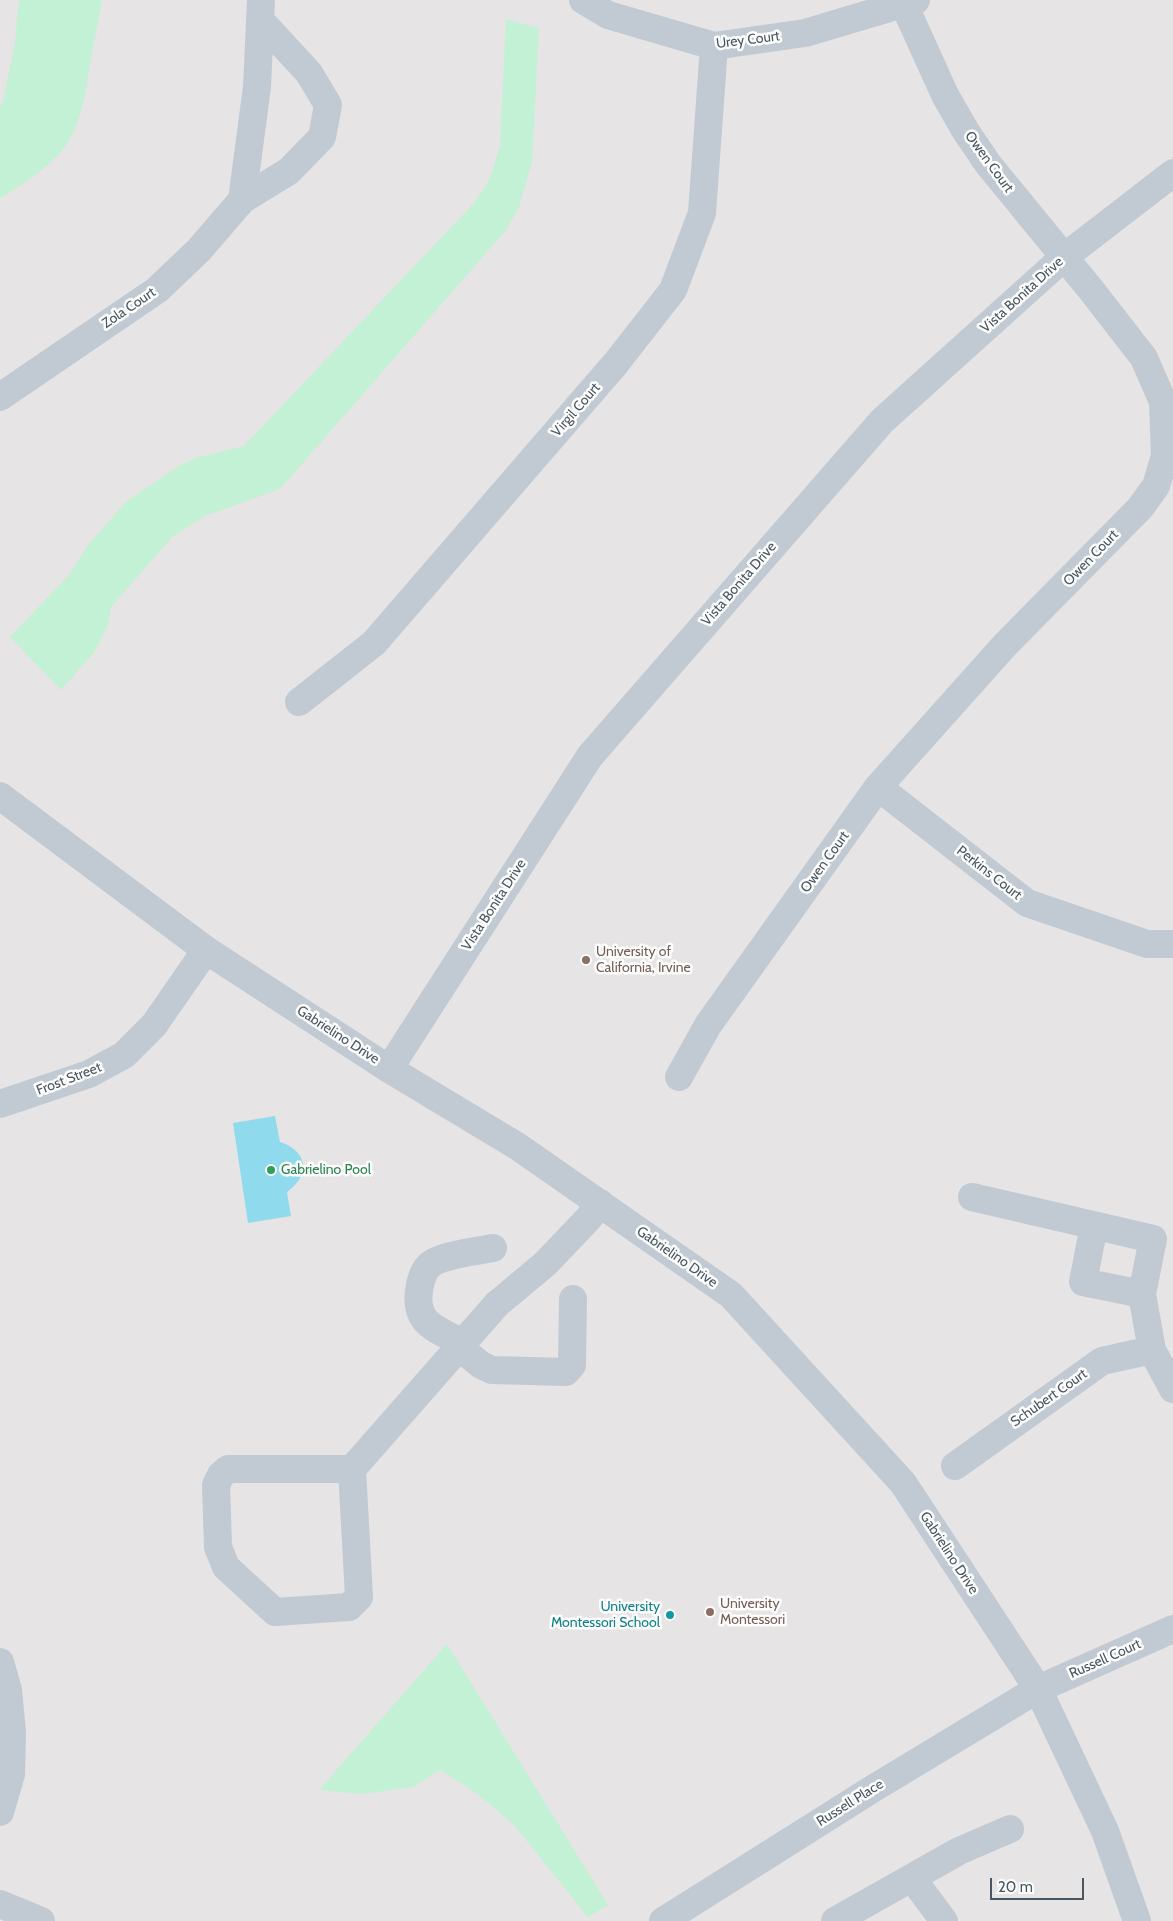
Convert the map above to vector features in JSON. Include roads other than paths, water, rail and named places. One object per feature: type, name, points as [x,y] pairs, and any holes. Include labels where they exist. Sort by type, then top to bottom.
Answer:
[{"type":"street","name":"Urey Court","points":[[583,0],[608,15],[714,46],[805,33],[907,2]]},
{"type":"street","name":"Owen Court","points":[[678,1077],[708,1025],[878,787],[1006,645],[1140,508],[1156,486],[1165,456],[1163,402],[1144,358],[988,164],[965,130],[945,95],[907,2]]},
{"type":"street","name":"Zola Court","points":[[242,200],[257,87],[261,10]]},
{"type":"street","name":"Zola Court","points":[[0,397],[157,290],[199,250],[242,200],[289,171],[322,138],[328,105],[309,73],[261,10]]},
{"type":"street","name":"Virgil Court","points":[[299,702],[374,643],[616,363],[673,290],[702,213],[714,46]]},
{"type":"street","name":"Vista Bonita Drive","points":[[389,1068],[590,756],[882,420],[1063,258],[1173,173]]},
{"type":"street","name":"Perkins Court","points":[[878,787],[1027,903],[1146,944],[1173,944]]},
{"type":"street","name":"Gabrielino Drive","points":[[0,796],[206,950],[389,1068],[517,1146],[731,1295],[903,1483],[1038,1689],[1105,1831],[1137,1921]]},
{"type":"street","name":"Frost Street","points":[[0,1104],[89,1074],[124,1056],[154,1025],[206,950]]},
{"type":"street","points":[[972,1198],[1154,1239],[1142,1294],[1152,1350],[1173,1389]]},
{"type":"street","points":[[352,1469],[228,1470],[221,1474],[216,1485],[218,1547],[222,1558],[226,1567],[275,1612],[350,1607],[359,1597],[352,1469],[497,1304],[545,1264],[588,1219],[600,1203]]},
{"type":"street","points":[[1094,1226],[1083,1282],[1142,1294]]},
{"type":"street","points":[[493,1248],[437,1260],[428,1266],[421,1277],[417,1298],[419,1313],[435,1329],[461,1345],[481,1365],[492,1370],[566,1372],[572,1365],[573,1298]]},
{"type":"street","name":"Schubert Court","points":[[955,1466],[1102,1361],[1152,1350]]},
{"type":"street","name":"Russell Court","points":[[1038,1689],[1173,1629]]},
{"type":"street","points":[[0,1662],[8,1690],[12,1732],[12,1774],[0,1812]]},
{"type":"street","name":"Russell Place","points":[[663,1921],[874,1788],[1038,1689]]},
{"type":"street","points":[[835,1921],[959,1850],[1010,1829]]},
{"type":"street","points":[[912,1878],[944,1921]]},
{"type":"street","points":[[0,1904],[41,1921]]},
{"type":"water","name":"Gabrielino Pool","points":[[275,1116],[280,1142],[296,1151],[301,1157],[303,1171],[295,1185],[287,1192],[291,1216],[248,1223],[233,1123]]},
{"type":"place","name":"University of California, Irvine","points":[[586,960]]},
{"type":"place","name":"Gabrielino Pool","points":[[271,1170]]},
{"type":"place","name":"University Montessori","points":[[710,1612]]},
{"type":"place","name":"University Montessori School","points":[[670,1615]]}]
